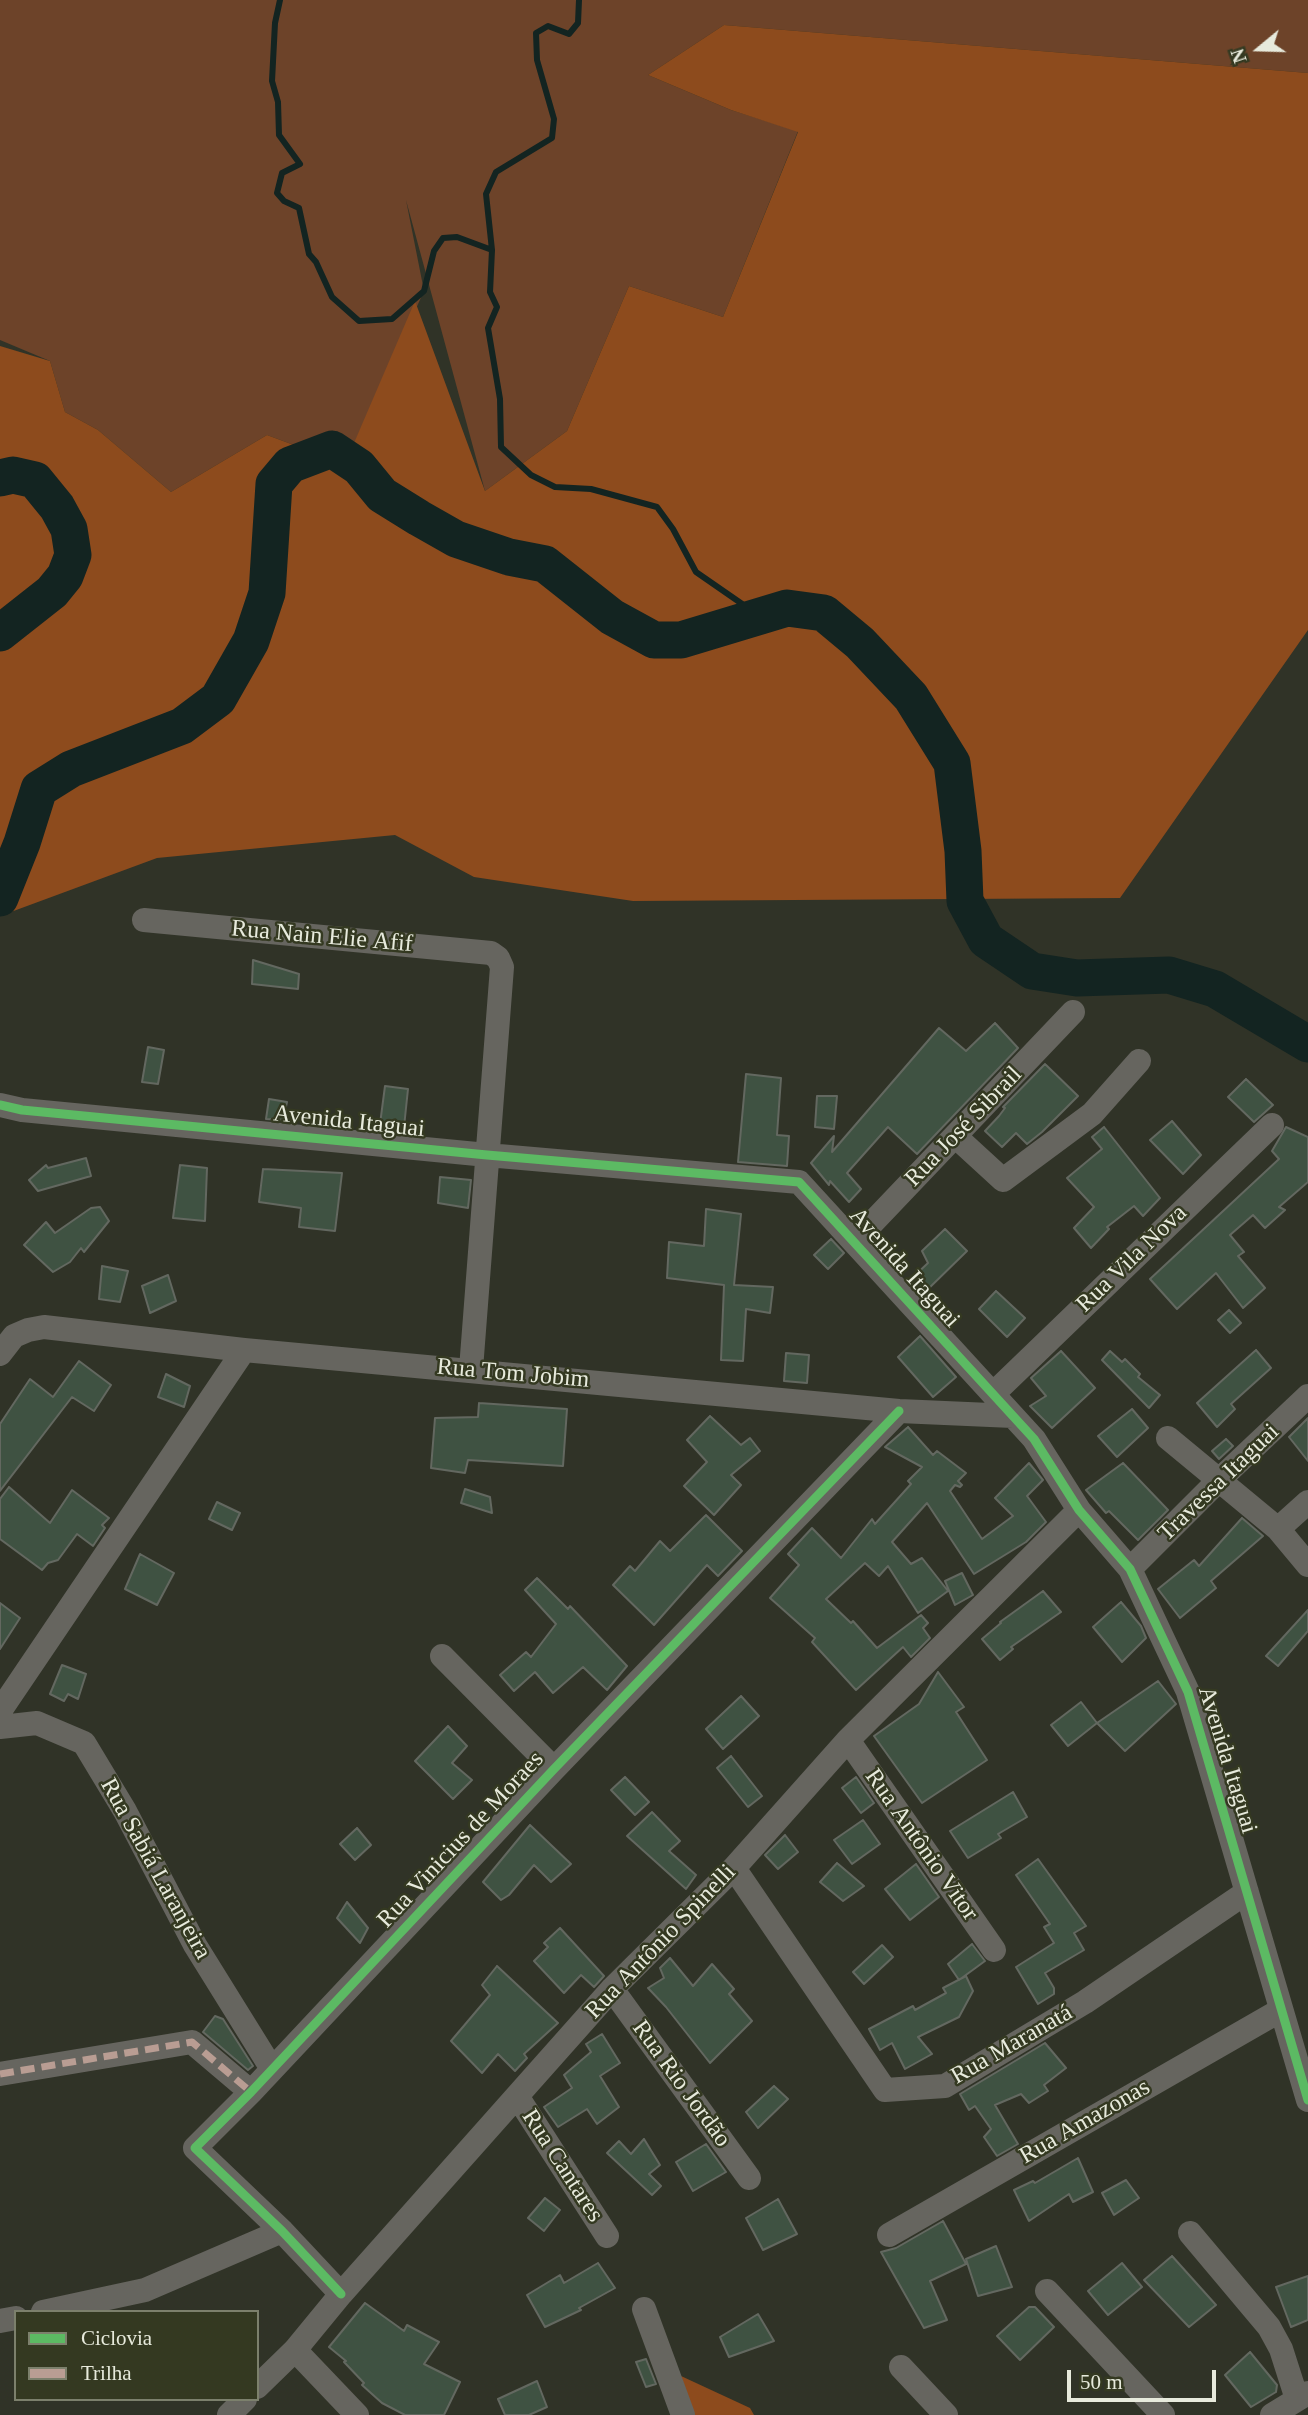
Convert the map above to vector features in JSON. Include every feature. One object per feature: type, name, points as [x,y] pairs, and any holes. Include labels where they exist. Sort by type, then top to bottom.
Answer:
[{"type":"street","name":"Rua Nain Elie Afif","points":[[144,920],[491,953],[498,958],[502,967],[487,1155]]},
{"type":"street","name":"Rua José Sibrail","points":[[854,1241],[1073,1013]]},
{"type":"street","points":[[955,1136],[1003,1180],[1092,1114],[1139,1061]]},
{"type":"street","name":"Avenida Itaguai","points":[[0,1105],[34,1111],[487,1155],[799,1182],[1034,1438],[1079,1510],[1130,1569],[1188,1692],[1308,2100]]},
{"type":"street","name":"Rua Vila Nova","points":[[993,1394],[1272,1125]]},
{"type":"street","points":[[471,1369],[487,1155]]},
{"type":"street","name":"Rua Tom Jobim","points":[[7,1345],[28,1330],[44,1326],[244,1350],[471,1369],[899,1411],[1013,1416]]},
{"type":"street","points":[[0,1711],[244,1350]]},
{"type":"street","name":"Travessa Itaguai","points":[[1130,1569],[1308,1396]]},
{"type":"street","name":"Rua Vinicius de Moraes","points":[[341,2294],[282,2231],[195,2148],[251,2092],[554,1769],[899,1411]]},
{"type":"street","points":[[1168,1438],[1278,1529],[1308,1565]]},
{"type":"street","points":[[1278,1529],[1308,1502]]},
{"type":"street","name":"Rua Antônio Spinelli","points":[[259,2385],[295,2350],[341,2294],[612,1989],[734,1868],[848,1740],[1079,1510]]},
{"type":"street","points":[[442,1656],[554,1769]]},
{"type":"street","name":"Rua Sabiá Laranjeira","points":[[0,1727],[37,1723],[84,1743],[125,1811],[195,1945],[272,2069]]},
{"type":"street","name":"Rua Antônio Vitor","points":[[848,1740],[994,1950]]},
{"type":"street","name":"Rua Maranatá","points":[[734,1868],[885,2090],[945,2085],[1085,2002],[1247,1892]]},
{"type":"street","name":"Rua Rio Jordão","points":[[612,1989],[749,2178]]},
{"type":"street","name":"Rua Amazonas","points":[[890,2235],[1281,2010]]},
{"type":"street","points":[[0,2074],[192,2042],[251,2092]]},
{"type":"street","name":"Rua Cantares","points":[[517,2096],[607,2236]]},
{"type":"street","points":[[52,2310],[145,2290],[282,2231]]},
{"type":"street","points":[[1190,2234],[1269,2327],[1281,2349],[1302,2396],[1272,2415]]},
{"type":"street","points":[[1047,2291],[1163,2415]]},
{"type":"street","points":[[644,2309],[683,2415]]},
{"type":"street","points":[[295,2350],[357,2415]]},
{"type":"street","points":[[901,2367],[946,2415]]},
{"type":"street","points":[[229,2415],[243,2401]]},
{"type":"shaded area","points":[[0,0],[1308,0],[1308,73],[724,25],[648,75],[731,110],[798,131],[723,317],[629,286],[567,431],[485,491],[406,200],[424,291],[345,464],[267,435],[171,492],[98,430],[65,412],[50,361],[0,340]]},
{"type":"shaded area","points":[[724,25],[1308,73],[1308,630],[1120,898],[633,901],[474,877],[395,835],[157,858],[0,916],[0,346],[50,361],[65,412],[98,430],[171,492],[267,435],[345,464],[415,301],[485,491],[567,431],[629,286],[723,317],[798,132],[731,110],[648,75]]},
{"type":"shaded area","points":[[681,2376],[750,2408],[754,2415],[694,2415]]},
{"type":"building","points":[[253,960],[299,974],[298,989],[252,984]]},
{"type":"building","points":[[995,1023],[1018,1048],[917,1154],[888,1127],[847,1173],[861,1189],[849,1202],[830,1181],[829,1185],[811,1163],[834,1136],[832,1152],[939,1028],[966,1051]]},
{"type":"building","points":[[148,1047],[164,1050],[158,1084],[142,1082]]},
{"type":"building","points":[[1045,1064],[1078,1096],[1027,1144],[1016,1133],[1002,1147],[985,1131],[1005,1108],[1003,1107]]},
{"type":"building","points":[[746,1074],[781,1078],[777,1135],[789,1136],[787,1166],[738,1162]]},
{"type":"building","points":[[1246,1079],[1273,1105],[1254,1122],[1228,1097]]},
{"type":"building","points":[[385,1086],[408,1089],[404,1127],[380,1124]]},
{"type":"building","points":[[817,1096],[837,1096],[834,1129],[815,1127]]},
{"type":"building","points":[[269,1099],[287,1102],[283,1120],[266,1119]]},
{"type":"building","points":[[1172,1121],[1201,1155],[1183,1174],[1150,1140]]},
{"type":"building","points":[[1104,1127],[1160,1198],[1143,1216],[1134,1206],[1107,1227],[1109,1229],[1091,1248],[1074,1228],[1094,1207],[1067,1178],[1102,1149],[1092,1137]]},
{"type":"building","points":[[1286,1127],[1308,1137],[1308,1182],[1279,1207],[1285,1210],[1265,1228],[1253,1215],[1230,1235],[1244,1252],[1238,1256],[1265,1288],[1243,1308],[1216,1273],[1177,1309],[1150,1279],[1279,1159],[1272,1151]]},
{"type":"building","points":[[86,1158],[91,1176],[38,1191],[29,1180],[46,1165],[48,1168]]},
{"type":"building","points":[[180,1165],[207,1168],[205,1221],[173,1218]]},
{"type":"building","points":[[263,1169],[342,1173],[335,1231],[299,1227],[301,1208],[259,1202]]},
{"type":"building","points":[[440,1177],[471,1180],[468,1208],[438,1203]]},
{"type":"building","points":[[100,1207],[109,1221],[84,1252],[81,1248],[70,1262],[53,1272],[24,1245],[46,1222],[55,1233],[91,1208]]},
{"type":"building","points":[[706,1209],[741,1214],[734,1285],[773,1287],[770,1313],[746,1309],[743,1361],[721,1360],[724,1285],[667,1278],[669,1242],[704,1246]]},
{"type":"building","points":[[945,1229],[967,1251],[924,1293],[911,1279],[928,1263],[922,1251]]},
{"type":"building","points":[[831,1239],[844,1253],[828,1269],[814,1255]]},
{"type":"building","points":[[102,1266],[128,1271],[120,1302],[99,1299]]},
{"type":"building","points":[[168,1275],[176,1301],[150,1313],[142,1286]]},
{"type":"building","points":[[996,1291],[1025,1318],[1007,1337],[979,1309]]},
{"type":"building","points":[[1229,1310],[1241,1323],[1230,1333],[1218,1320]]},
{"type":"building","points":[[920,1336],[956,1377],[933,1397],[898,1357]]},
{"type":"building","points":[[1256,1350],[1271,1368],[1231,1404],[1235,1409],[1217,1427],[1197,1403]]},
{"type":"building","points":[[1061,1351],[1095,1388],[1052,1428],[1030,1406],[1046,1396],[1031,1378]]},
{"type":"building","points":[[1110,1351],[1122,1362],[1125,1359],[1140,1374],[1138,1377],[1160,1395],[1149,1408],[1102,1360]]},
{"type":"building","points":[[786,1353],[809,1355],[807,1383],[784,1381]]},
{"type":"building","points":[[79,1361],[111,1385],[94,1411],[72,1397],[0,1491],[0,1424],[30,1379],[53,1397]]},
{"type":"building","points":[[166,1374],[190,1386],[184,1407],[158,1397]]},
{"type":"building","points":[[479,1403],[567,1409],[563,1466],[468,1460],[465,1473],[431,1468],[435,1418],[478,1417]]},
{"type":"building","points":[[1132,1409],[1148,1428],[1117,1457],[1098,1436]]},
{"type":"building","points":[[710,1416],[741,1445],[750,1438],[760,1451],[731,1475],[741,1485],[714,1515],[684,1486],[707,1462],[687,1440]]},
{"type":"building","points":[[1308,1418],[1308,1461],[1289,1437]]},
{"type":"building","points":[[908,1427],[933,1455],[937,1451],[966,1473],[958,1481],[962,1485],[955,1485],[950,1491],[982,1539],[1013,1516],[995,1498],[1029,1463],[1043,1480],[1027,1496],[1046,1522],[1026,1542],[974,1574],[927,1503],[892,1542],[911,1564],[922,1558],[948,1591],[918,1613],[888,1566],[879,1576],[865,1563],[826,1599],[851,1623],[853,1621],[877,1648],[921,1615],[928,1623],[923,1628],[930,1638],[911,1657],[903,1647],[856,1690],[812,1642],[815,1638],[770,1598],[799,1565],[788,1554],[812,1528],[841,1558],[872,1519],[875,1524],[911,1484],[908,1481],[922,1467],[885,1447]]},
{"type":"building","points":[[1226,1439],[1233,1446],[1219,1459],[1212,1451]]},
{"type":"building","points":[[1123,1463],[1168,1510],[1138,1540],[1109,1511],[1106,1513],[1086,1490]]},
{"type":"building","points":[[9,1487],[50,1523],[72,1490],[109,1518],[102,1525],[105,1528],[93,1546],[77,1534],[58,1560],[48,1563],[42,1570],[0,1539],[0,1499]]},
{"type":"building","points":[[465,1489],[490,1497],[492,1513],[461,1503]]},
{"type":"building","points":[[217,1502],[240,1513],[232,1530],[209,1519]]},
{"type":"building","points":[[706,1515],[742,1551],[718,1576],[707,1565],[654,1625],[613,1585],[630,1566],[635,1571],[660,1541],[670,1551]]},
{"type":"building","points":[[1242,1518],[1263,1536],[1211,1581],[1216,1588],[1180,1618],[1158,1589],[1194,1560],[1199,1566]]},
{"type":"building","points":[[140,1554],[174,1573],[157,1605],[125,1589]]},
{"type":"building","points":[[962,1573],[973,1595],[955,1605],[945,1581]]},
{"type":"building","points":[[537,1578],[568,1609],[570,1606],[627,1666],[607,1690],[583,1667],[553,1693],[535,1672],[514,1691],[500,1675],[526,1652],[531,1657],[556,1624],[525,1590]]},
{"type":"building","points":[[1043,1591],[1061,1612],[1011,1647],[1013,1649],[1000,1660],[982,1639],[1000,1622]]},
{"type":"building","points":[[1121,1602],[1141,1626],[1146,1638],[1122,1662],[1093,1627]]},
{"type":"building","points":[[0,1603],[20,1618],[0,1649]]},
{"type":"building","points":[[1308,1610],[1308,1631],[1278,1666],[1266,1656]]},
{"type":"building","points":[[62,1665],[86,1674],[78,1699],[68,1694],[64,1701],[50,1694]]},
{"type":"building","points":[[938,1672],[964,1707],[956,1712],[987,1760],[922,1803],[874,1736],[919,1704]]},
{"type":"building","points":[[1158,1681],[1176,1704],[1125,1751],[1097,1723]]},
{"type":"building","points":[[741,1696],[759,1716],[723,1749],[706,1729]]},
{"type":"building","points":[[1081,1702],[1097,1723],[1068,1746],[1051,1725]]},
{"type":"building","points":[[448,1726],[467,1746],[452,1763],[472,1780],[453,1799],[415,1761]]},
{"type":"building","points":[[731,1756],[762,1796],[748,1807],[717,1768]]},
{"type":"building","points":[[625,1777],[649,1802],[635,1815],[611,1790]]},
{"type":"building","points":[[856,1777],[874,1803],[861,1813],[842,1788]]},
{"type":"building","points":[[1013,1792],[1027,1817],[998,1834],[1001,1838],[968,1858],[950,1831]]},
{"type":"building","points":[[652,1812],[680,1841],[669,1851],[696,1875],[686,1889],[627,1836]]},
{"type":"building","points":[[863,1820],[880,1844],[852,1864],[834,1840]]},
{"type":"building","points":[[530,1825],[571,1864],[551,1882],[534,1865],[509,1895],[501,1900],[483,1882]]},
{"type":"building","points":[[357,1828],[371,1845],[355,1860],[340,1844]]},
{"type":"building","points":[[785,1835],[798,1852],[778,1869],[765,1855]]},
{"type":"building","points":[[1038,1859],[1086,1926],[1074,1933],[1084,1950],[1045,1973],[1054,1988],[1054,1994],[1038,2004],[1016,1967],[1054,1943],[1044,1927],[1050,1924],[1016,1875]]},
{"type":"building","points":[[837,1863],[864,1886],[843,1901],[820,1882]]},
{"type":"building","points":[[916,1864],[939,1897],[910,1920],[885,1889]]},
{"type":"building","points":[[347,1902],[368,1928],[360,1943],[337,1918]]},
{"type":"building","points":[[560,1928],[604,1976],[594,1987],[581,1975],[564,1993],[534,1961],[548,1947],[544,1943]]},
{"type":"building","points":[[972,1944],[985,1961],[959,1980],[948,1964]]},
{"type":"building","points":[[882,1945],[893,1957],[864,1984],[853,1972]]},
{"type":"building","points":[[670,1958],[693,1986],[712,1964],[734,1989],[729,1994],[752,2021],[710,2063],[648,1988],[664,1978],[660,1968]]},
{"type":"building","points":[[497,1966],[558,2023],[524,2054],[527,2058],[515,2071],[498,2054],[482,2073],[451,2041],[490,1995],[482,1985]]},
{"type":"building","points":[[966,1976],[973,1991],[959,2017],[918,2037],[932,2054],[905,2069],[892,2043],[880,2050],[869,2029],[913,2006],[915,2010],[946,1993],[943,1988]]},
{"type":"building","points":[[215,2016],[223,2019],[253,2066],[248,2070],[203,2032]]},
{"type":"building","points":[[602,2034],[620,2063],[600,2076],[619,2107],[597,2124],[587,2109],[558,2127],[544,2107],[572,2088],[564,2075],[591,2052],[586,2044]]},
{"type":"building","points":[[1045,2043],[1066,2068],[1044,2085],[1048,2091],[1029,2103],[1021,2094],[995,2105],[1018,2144],[997,2156],[984,2137],[991,2129],[975,2106],[969,2110],[960,2094]]},
{"type":"building","points":[[774,2086],[788,2099],[758,2128],[746,2112]]},
{"type":"building","points":[[644,2139],[660,2165],[649,2174],[661,2186],[652,2195],[607,2153],[619,2141],[631,2154]]},
{"type":"building","points":[[706,2144],[726,2172],[693,2191],[676,2162]]},
{"type":"building","points":[[1078,2158],[1093,2192],[1073,2202],[1069,2194],[1029,2221],[1014,2190],[1033,2181],[1035,2183]]},
{"type":"building","points":[[1126,2180],[1139,2198],[1114,2215],[1102,2193]]},
{"type":"building","points":[[545,2198],[560,2210],[544,2231],[528,2218]]},
{"type":"building","points":[[778,2199],[797,2234],[763,2250],[746,2218]]},
{"type":"building","points":[[943,2221],[966,2264],[930,2281],[947,2320],[924,2328],[881,2252],[896,2248]]},
{"type":"building","points":[[996,2246],[1012,2287],[978,2296],[966,2259]]},
{"type":"building","points":[[1172,2256],[1216,2305],[1189,2327],[1144,2280]]},
{"type":"building","points":[[598,2263],[615,2288],[579,2308],[581,2310],[545,2327],[527,2295],[560,2275],[564,2283]]},
{"type":"building","points":[[1122,2263],[1142,2287],[1108,2315],[1088,2291]]},
{"type":"building","points":[[1308,2276],[1308,2320],[1291,2327],[1276,2287]]},
{"type":"building","points":[[365,2303],[404,2331],[407,2325],[439,2342],[424,2364],[460,2382],[444,2415],[405,2415],[382,2403],[362,2385],[364,2383],[344,2362],[346,2361],[329,2347]]},
{"type":"building","points":[[1029,2307],[1035,2307],[1054,2327],[1020,2360],[997,2336]]},
{"type":"building","points":[[758,2314],[774,2341],[729,2357],[720,2337]]},
{"type":"building","points":[[1250,2352],[1277,2385],[1276,2392],[1251,2407],[1225,2375]]},
{"type":"building","points":[[646,2359],[656,2384],[646,2387],[636,2362]]},
{"type":"building","points":[[537,2381],[547,2407],[529,2415],[505,2415],[498,2399]]},
{"type":"waterway","points":[[280,0],[275,23],[272,81],[278,102],[279,135],[300,164],[282,173],[277,193],[284,201],[299,208],[309,254],[316,262],[332,297],[359,321],[392,319],[424,291],[434,251],[443,238],[457,237],[492,250]]},
{"type":"waterway","points":[[579,0],[578,23],[569,34],[548,26],[536,33],[537,60],[554,119],[552,138],[496,172],[486,194],[492,250],[490,292],[497,307],[488,328],[500,399],[501,447],[531,475],[555,487],[591,489],[657,507],[673,529],[696,572],[761,617]]},
{"type":"waterway","points":[[0,898],[22,843],[39,789],[71,769],[182,726],[218,699],[251,641],[267,593],[274,484],[290,465],[332,449],[359,467],[382,495],[419,518],[456,539],[509,557],[545,564],[612,617],[654,640],[681,640],[787,608],[824,613],[860,643],[911,697],[952,763],[963,851],[965,901],[986,940],[1032,971],[1077,978],[1169,975],[1215,989],[1308,1044]]},
{"type":"waterway","points":[[0,478],[13,475],[35,480],[57,507],[69,529],[73,555],[65,576],[52,592],[0,633]]},
{"type":"marked path","points":[[0,2074],[192,2042],[251,2092]]},
{"type":"cycle path","points":[[0,1105],[22,1110],[487,1155],[799,1182],[1034,1439],[1079,1510],[1130,1569],[1188,1692],[1308,2100]]},
{"type":"cycle path","points":[[341,2294],[282,2231],[195,2148],[251,2092],[554,1769],[899,1411]]}]
